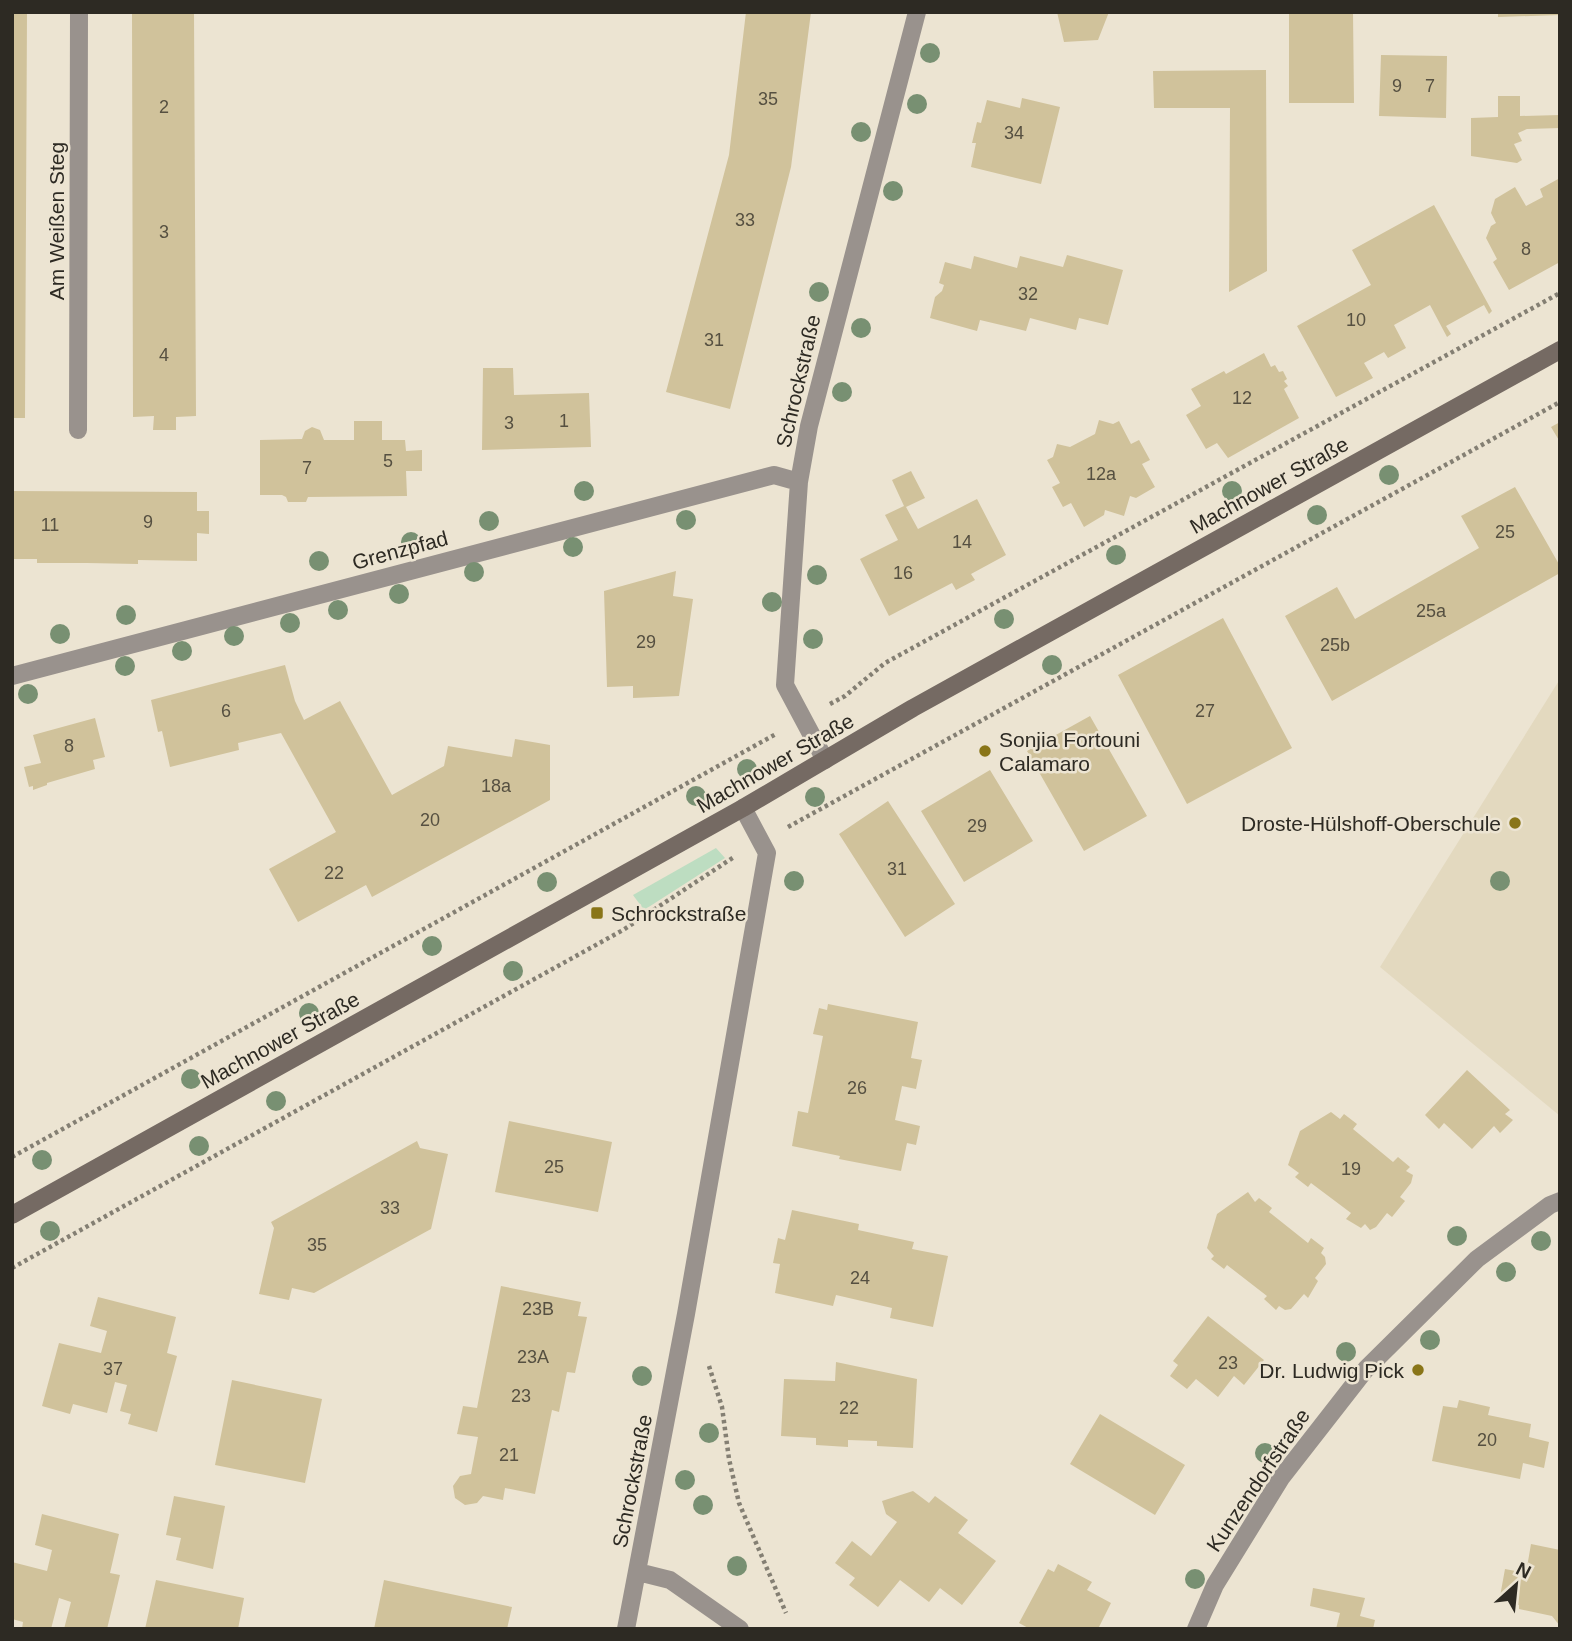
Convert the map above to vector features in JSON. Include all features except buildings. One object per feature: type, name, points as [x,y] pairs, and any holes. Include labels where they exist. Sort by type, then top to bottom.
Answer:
[{"type":"main road","name":"Machnower Straße","points":[[12,1215],[743,808],[913,708],[1560,350]]},
{"type":"street","name":"Am Weißen Steg","points":[[78,430],[79,12]]},
{"type":"street","name":"Schrockstraße","points":[[825,760],[785,685],[799,482],[809,426],[917,12]]},
{"type":"street","name":"Grenzpfad","points":[[12,676],[774,475],[799,482]]},
{"type":"street","name":"Schrockstraße","points":[[626,1629],[686,1314],[767,853],[743,808]]},
{"type":"street","name":"Kunzendorfstraße","points":[[1196,1629],[1215,1585],[1281,1478],[1366,1369],[1477,1259],[1550,1205],[1560,1201]]},
{"type":"street","points":[[638,1572],[670,1580],[740,1629]]},
{"type":"path","points":[[802,819],[1560,402]]},
{"type":"path","points":[[12,1268],[623,930],[737,855]]},
{"type":"path","points":[[706,1356],[722,1408],[739,1503],[786,1613]]},
{"type":"shaded area","name":"Droste-Hülshoff-Oberschule","points":[[1560,679],[1560,1116],[1380,967]]},
{"type":"green space","points":[[716,848],[725,858],[644,910],[633,895]]},
{"type":"place","name":"Sonjia Fortouni Calamaro","points":[[985,751]]},
{"type":"place","name":"Droste-Hülshoff-Oberschule","points":[[1515,823]]},
{"type":"place","name":"Schrockstraße","points":[[597,913]]},
{"type":"place","name":"Dr. Ludwig Pick","points":[[1418,1370]]}]
